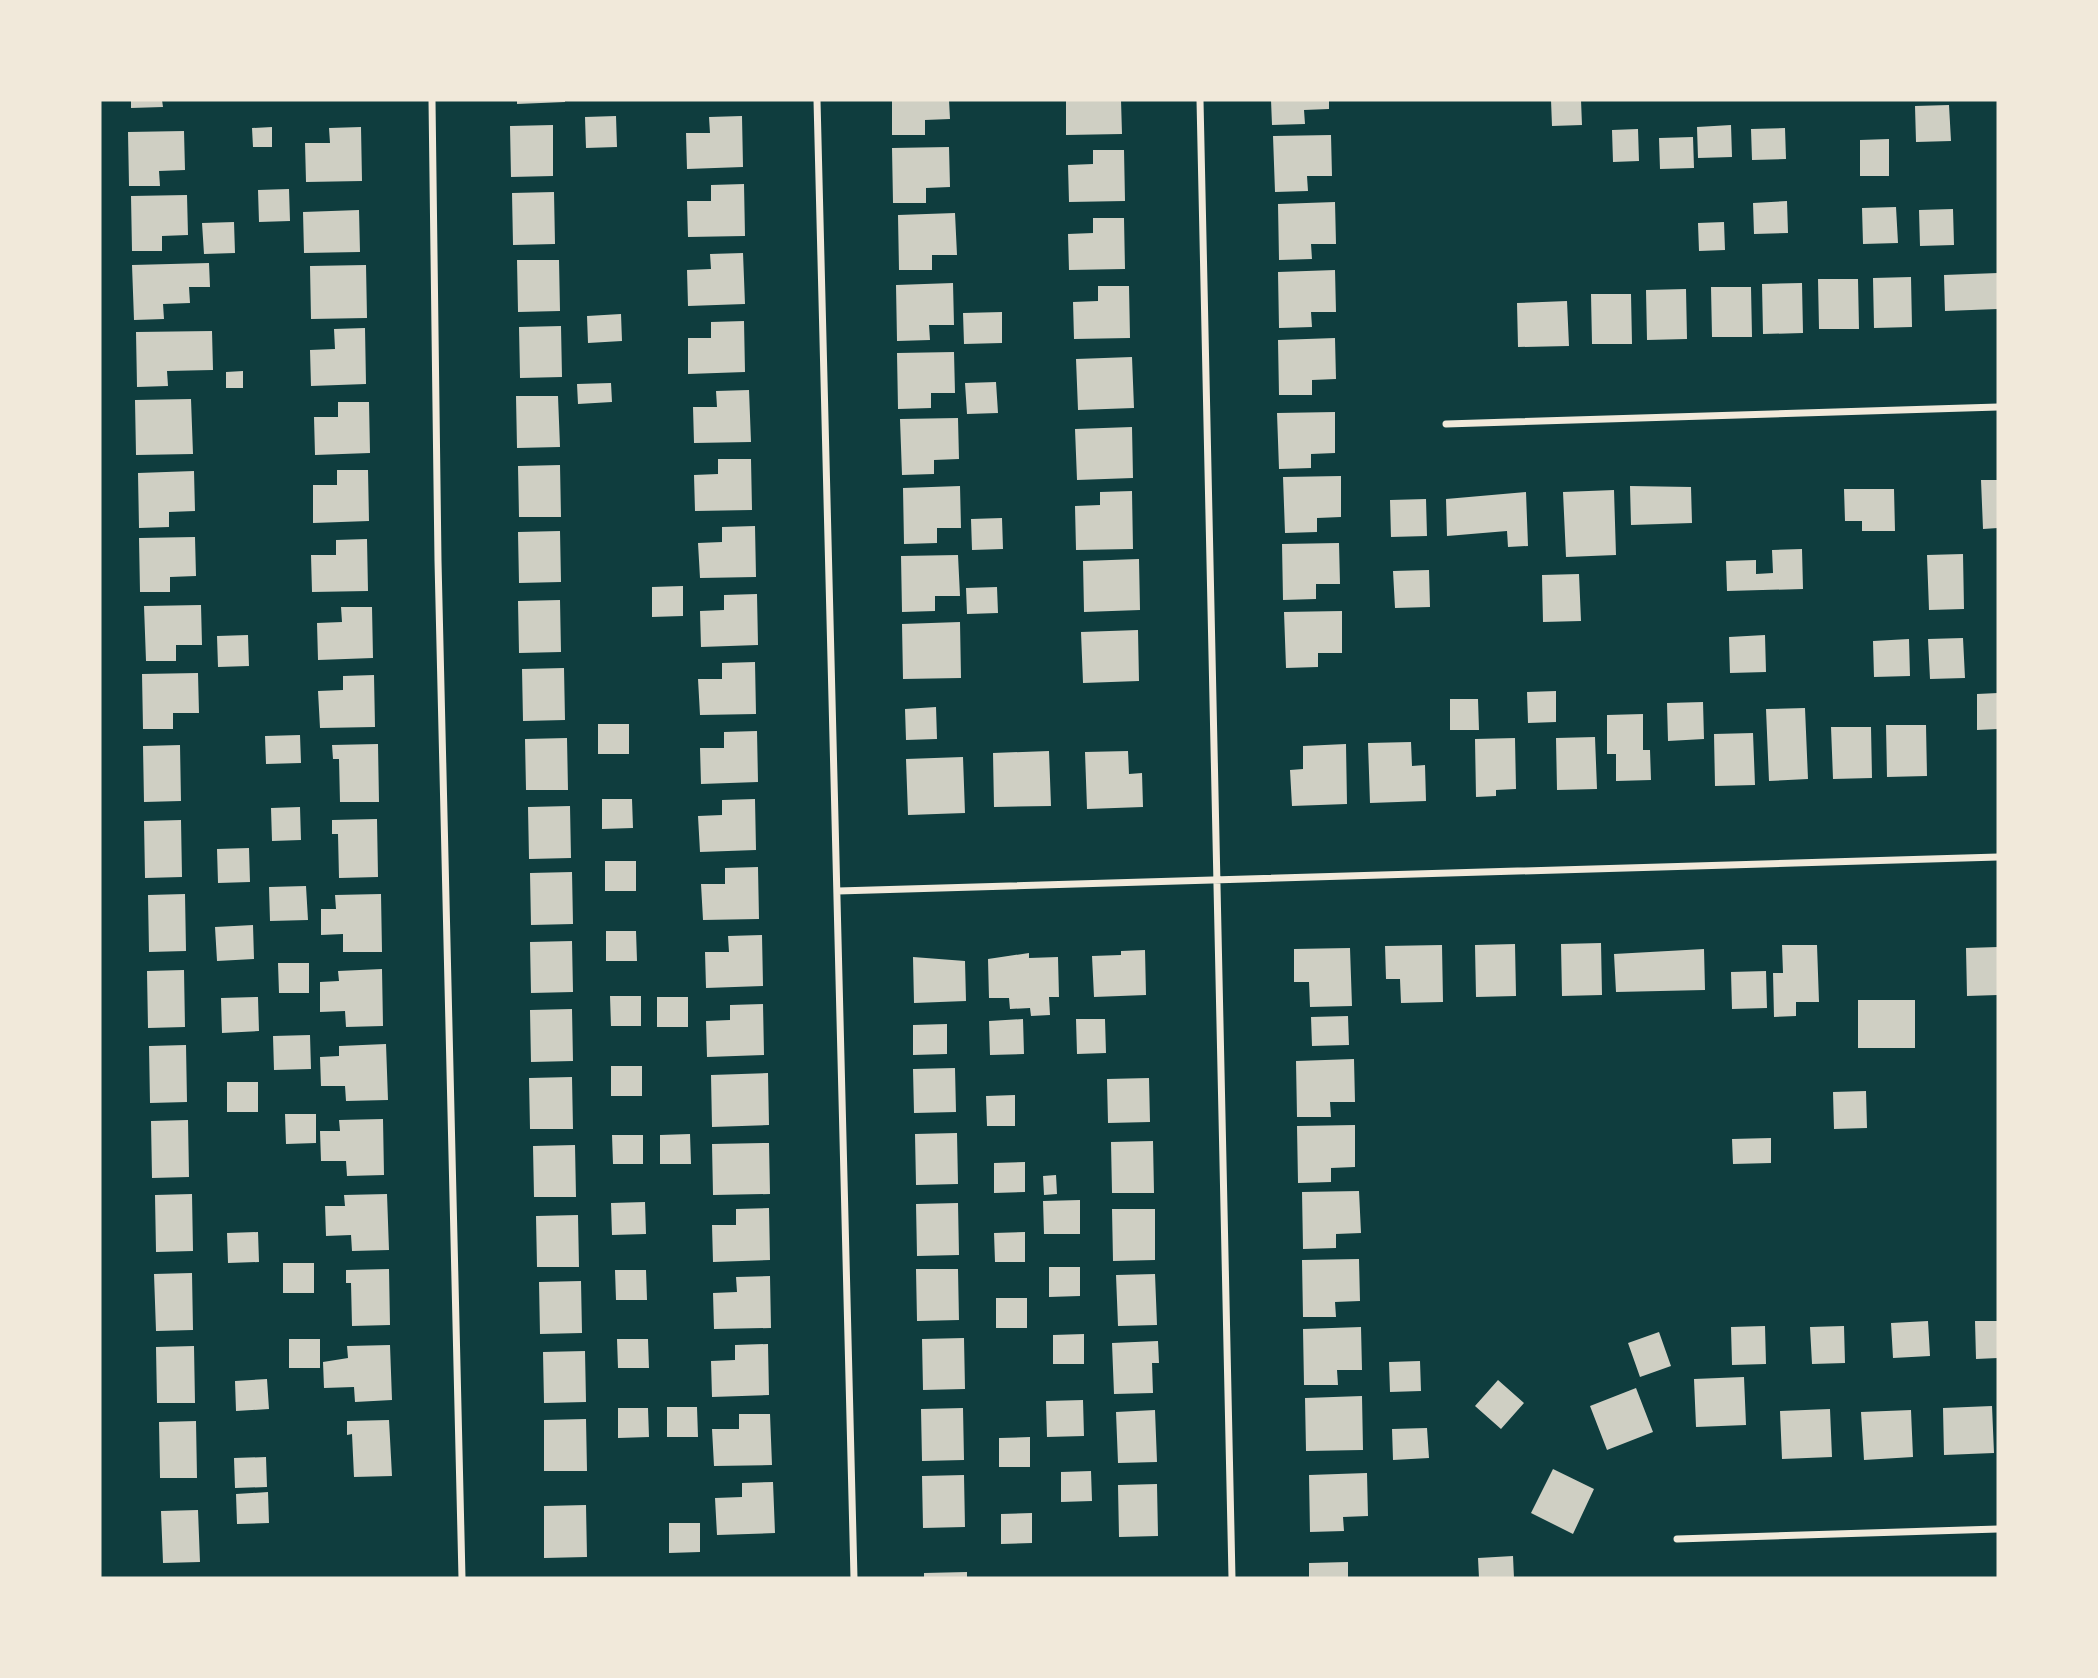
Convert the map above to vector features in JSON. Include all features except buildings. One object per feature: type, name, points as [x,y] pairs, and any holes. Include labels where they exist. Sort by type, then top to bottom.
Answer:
[{"type":"street","points":[[432,100],[438,561],[462,1578]]},
{"type":"street","points":[[817,100],[854,1578]]},
{"type":"street","points":[[1200,100],[1219,880],[1232,1578]]},
{"type":"street","points":[[1446,424],[1998,407]]},
{"type":"street","points":[[838,891],[1998,857]]},
{"type":"street","points":[[1677,1539],[1998,1530]]}]
